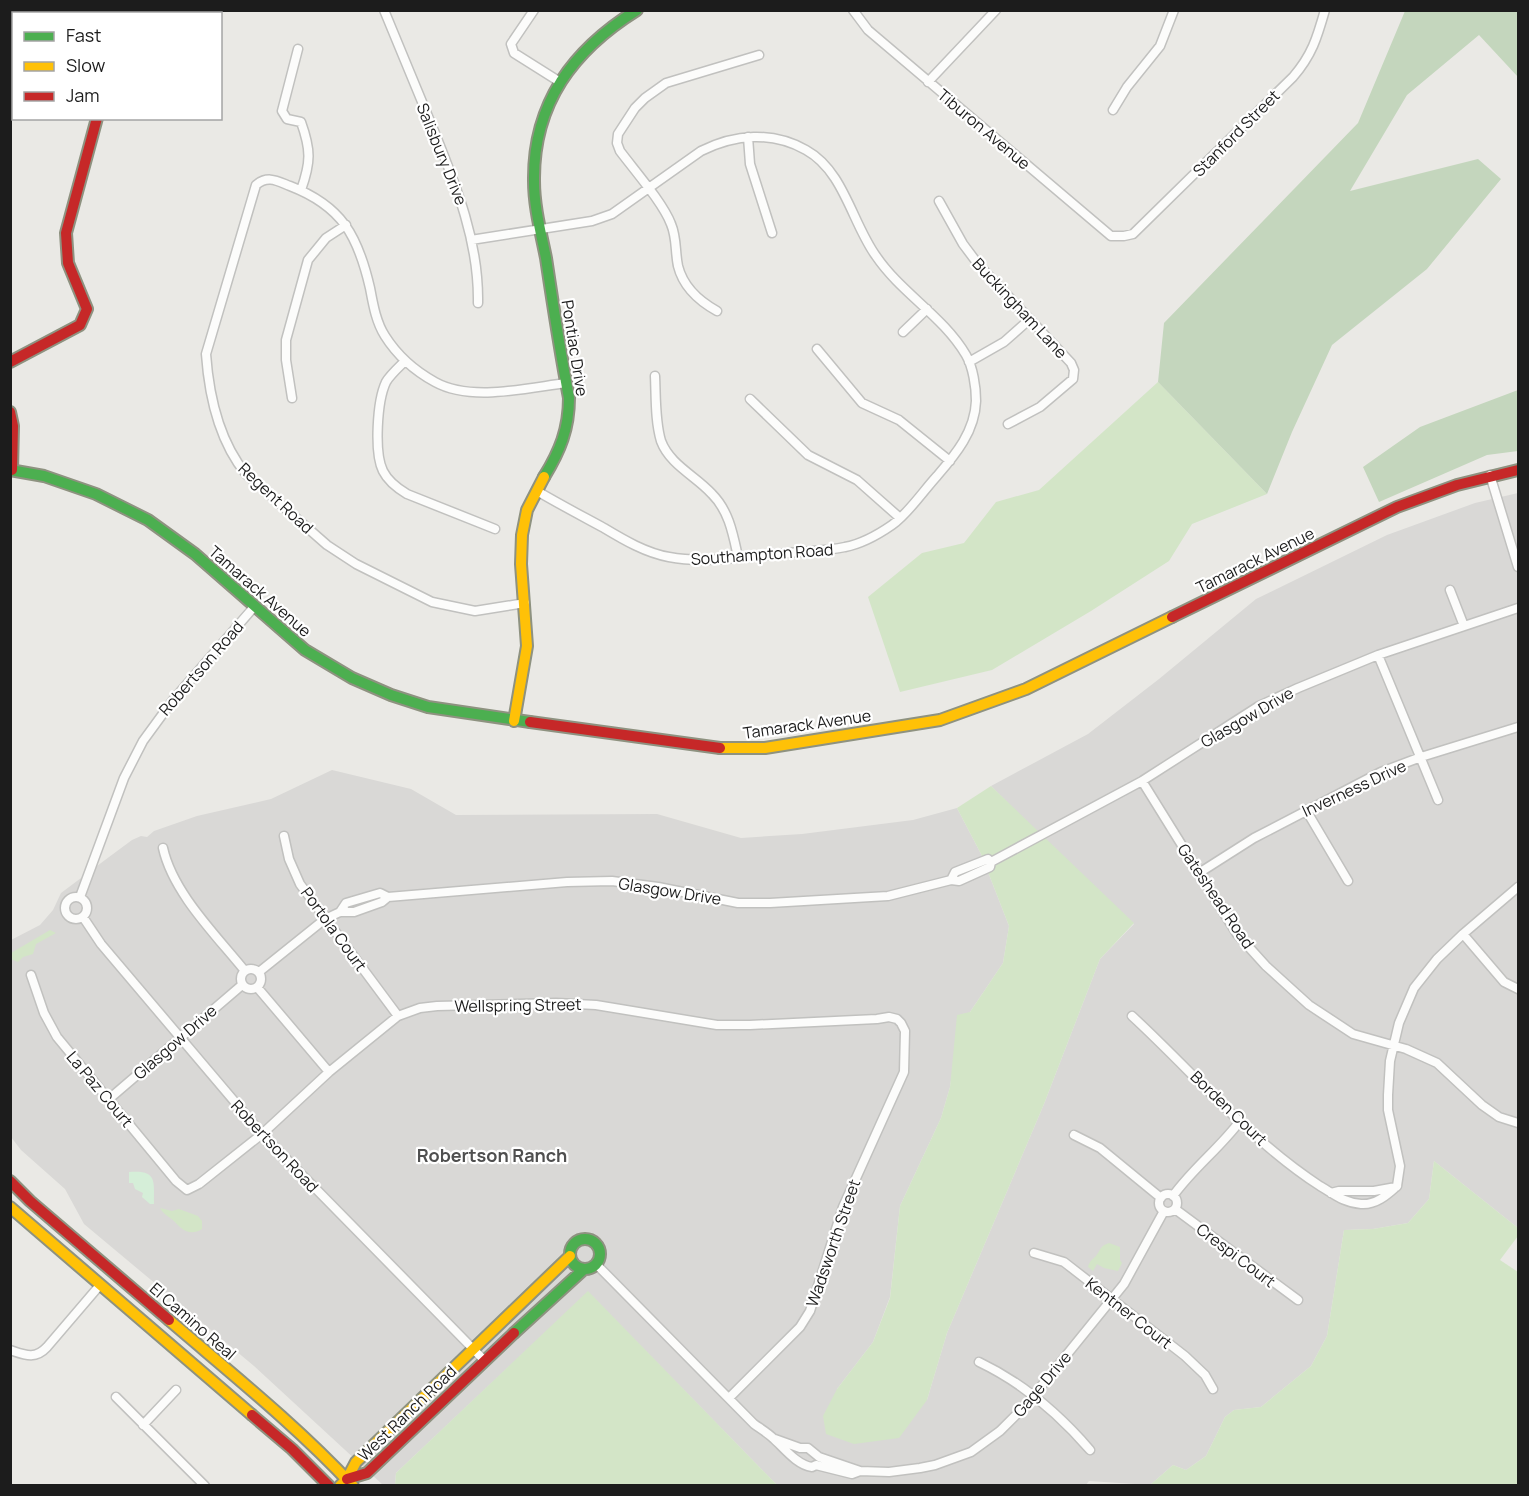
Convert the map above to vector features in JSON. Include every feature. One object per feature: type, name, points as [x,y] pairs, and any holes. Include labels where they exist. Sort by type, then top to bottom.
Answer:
[{"type":"main road","name":"Pontiac Drive","points":[[513,721],[525,668],[527,635],[520,553],[526,516],[564,438],[568,411],[566,382],[534,182],[535,145],[545,110],[578,55],[590,42],[637,10]]},
{"type":"main road","points":[[10,362],[80,325],[86,315],[87,309],[68,262],[66,233],[96,120]]},
{"type":"main road","points":[[10,412],[14,426],[11,470]]},
{"type":"main road","name":"Tamarack Avenue","points":[[11,470],[44,476],[96,494],[148,520],[195,554],[299,645],[352,678],[391,694],[428,707],[513,721],[690,746],[732,749],[765,748],[939,720],[979,707],[1026,689],[1397,507],[1440,489],[1518,470]]},
{"type":"main road","name":"El Camino Real","points":[[10,1181],[30,1201],[282,1417],[347,1483]]},
{"type":"main road","name":"El Camino Real","points":[[10,1207],[278,1436],[329,1485]]},
{"type":"main road","points":[[580,1240],[594,1242],[600,1251],[597,1265],[583,1270],[574,1265],[570,1251],[575,1243],[580,1240]]},
{"type":"main road","name":"West Ranch Road","points":[[347,1483],[356,1462],[570,1256]]},
{"type":"main road","name":"West Ranch Road","points":[[347,1483],[367,1473],[484,1360],[583,1270]]},
{"type":"street","name":"Salisbury Drive","points":[[384,10],[459,192],[471,240],[478,284],[478,303]]},
{"type":"street","points":[[534,10],[511,44],[514,53],[560,82]]},
{"type":"street","name":"Tiburon Avenue","points":[[853,10],[868,30],[1111,236],[1124,237]]},
{"type":"street","points":[[928,82],[996,10]]},
{"type":"street","points":[[1113,110],[1127,87],[1160,46],[1174,10]]},
{"type":"street","name":"Stanford Street","points":[[1124,237],[1133,234],[1293,77],[1307,60],[1317,40],[1325,10]]},
{"type":"street","points":[[298,49],[282,111],[287,118],[301,122],[308,144],[308,170],[301,190]]},
{"type":"street","points":[[717,311],[706,304],[684,280],[678,266],[676,241],[671,225],[665,212],[621,152],[617,143],[618,134],[635,108],[666,82],[759,55]]},
{"type":"street","name":"Southampton Road","points":[[471,240],[592,221],[612,214],[701,151],[717,143],[766,136],[785,141],[807,151],[822,162],[835,178],[875,256],[940,322],[966,354],[973,376],[975,405],[970,428],[959,450],[894,524],[874,536],[846,547],[685,560],[666,557],[635,546],[537,491]]},
{"type":"street","points":[[748,137],[750,164],[772,233]]},
{"type":"street","name":"Regent Road","points":[[525,603],[475,611],[432,602],[356,564],[327,545],[246,474],[235,460],[223,439],[207,375],[206,354],[256,185],[270,178],[301,190],[324,204],[346,225],[355,238],[364,262],[376,316],[384,335],[405,361],[434,382],[446,387],[488,393],[566,382]]},
{"type":"street","name":"Buckingham Lane","points":[[939,201],[963,244],[978,264],[1071,363],[1074,370],[1073,380],[1040,407],[1008,424]]},
{"type":"street","points":[[292,398],[286,360],[286,340],[308,260],[326,238],[346,225]]},
{"type":"street","points":[[903,332],[927,309]]},
{"type":"street","points":[[969,362],[1004,342],[1030,320]]},
{"type":"street","points":[[817,349],[862,403],[899,420],[950,461]]},
{"type":"street","points":[[405,361],[387,381],[379,404],[379,460],[384,473],[394,485],[407,494],[495,529]]},
{"type":"street","points":[[656,376],[658,425],[662,443],[676,464],[714,495],[726,513],[738,557]]},
{"type":"street","points":[[750,399],[808,455],[857,480],[900,518]]},
{"type":"street","points":[[1490,475],[1518,567]]},
{"type":"street","points":[[1450,590],[1464,626]]},
{"type":"street","name":"Robertson Road","points":[[80,897],[124,778],[143,741],[173,700],[254,607]]},
{"type":"street","name":"Glasgow Drive","points":[[340,912],[346,903],[380,893],[387,897],[567,882],[612,881],[658,887],[738,903],[888,896],[951,879],[955,873],[988,859],[991,862],[1142,780],[1259,706],[1298,688],[1378,655],[1518,608]]},
{"type":"street","points":[[1378,655],[1438,800]]},
{"type":"street","name":"Inverness Drive","points":[[1199,873],[1254,838],[1381,772],[1518,727]]},
{"type":"street","name":"Gateshead Road","points":[[1142,780],[1237,934],[1266,966],[1309,1005],[1353,1034],[1406,1049],[1437,1063],[1482,1105],[1499,1117],[1518,1123]]},
{"type":"street","points":[[1306,810],[1348,881]]},
{"type":"street","name":"Portola Court","points":[[284,836],[289,859],[300,884],[398,1016]]},
{"type":"street","points":[[163,848],[177,886],[245,970]]},
{"type":"street","points":[[1353,1192],[1354,1202],[1368,1204],[1380,1200],[1397,1186],[1400,1166],[1388,1110],[1389,1081],[1393,1047],[1399,1023],[1414,988],[1437,959],[1462,934],[1518,887]]},
{"type":"street","points":[[80,897],[87,905],[87,913],[77,919],[70,918],[64,908],[69,898],[80,897]]},
{"type":"street","name":"Glasgow Drive","points":[[259,972],[325,919],[340,912],[354,912],[366,908],[382,902],[387,897]]},
{"type":"street","points":[[364,898],[366,908]]},
{"type":"street","name":"Robertson Road","points":[[82,917],[101,944],[262,1134],[484,1360]]},
{"type":"street","points":[[1462,934],[1504,982],[1518,989]]},
{"type":"street","points":[[253,969],[259,972],[261,982],[257,987],[250,989],[242,985],[241,978],[245,970],[253,969]]},
{"type":"street","name":"La Paz Court","points":[[31,975],[44,1013],[57,1037],[176,1181],[187,1190]]},
{"type":"street","name":"Glasgow Drive","points":[[109,1099],[242,985]]},
{"type":"street","points":[[257,987],[329,1072]]},
{"type":"street","name":"Wellspring Street","points":[[187,1190],[199,1184],[262,1134],[329,1072],[398,1016],[420,1008],[566,1003],[596,1005],[717,1025],[762,1025],[889,1017],[897,1019],[905,1031]]},
{"type":"street","name":"Borden Court","points":[[1132,1016],[1239,1121],[1288,1164],[1336,1197],[1354,1202]]},
{"type":"street","name":"Wadsworth Street","points":[[729,1398],[800,1327],[810,1311],[843,1207],[903,1072],[905,1031]]},
{"type":"street","points":[[1173,1196],[1239,1121]]},
{"type":"street","points":[[1074,1135],[1100,1148],[1161,1198]]},
{"type":"street","points":[[1332,1193],[1397,1186]]},
{"type":"street","points":[[1165,1194],[1173,1196],[1177,1201],[1175,1209],[1170,1212],[1164,1211],[1160,1207],[1161,1198],[1165,1194]]},
{"type":"street","name":"Crespi Court","points":[[1175,1209],[1298,1300]]},
{"type":"street","name":"Gage Drive","points":[[774,1439],[800,1448],[808,1448],[817,1461],[860,1471],[904,1471],[935,1465],[965,1454],[1000,1431],[1026,1405],[1124,1284],[1164,1211]]},
{"type":"street","name":"Kentner Court","points":[[1034,1253],[1064,1262],[1185,1356],[1205,1375],[1213,1389]]},
{"type":"street","name":"Gage Drive","points":[[597,1265],[754,1424],[802,1463],[812,1467],[817,1461]]},
{"type":"street","points":[[10,1350],[38,1356],[100,1285]]},
{"type":"street","points":[[979,1362],[1005,1374],[1033,1395],[1090,1450]]},
{"type":"street","points":[[144,1425],[177,1390]]},
{"type":"street","points":[[116,1397],[205,1485]]},
{"type":"shaded area","name":"Robertson Ranch","points":[[1518,493],[1518,1228],[1434,1161],[1429,1199],[1408,1223],[1373,1229],[1344,1230],[1327,1336],[1311,1366],[1261,1407],[1234,1410],[1225,1417],[1206,1456],[1186,1470],[1173,1465],[1150,1485],[1089,1481],[1085,1486],[777,1485],[588,1292],[396,1473],[395,1485],[383,1485],[254,1366],[84,1224],[65,1189],[21,1150],[11,1137],[11,940],[40,925],[53,910],[61,893],[132,840],[141,836],[147,837],[154,831],[197,816],[271,799],[332,770],[411,789],[456,815],[657,814],[741,838],[802,834],[913,820],[957,808],[981,854],[1009,926],[1003,963],[970,1012],[954,1061],[950,1087],[941,1118],[900,1206],[890,1297],[873,1342],[837,1389],[927,1400],[947,1333],[1044,1104],[1100,959],[1134,924],[991,786],[1088,734],[1256,599],[1387,535],[1475,503]]},
{"type":"green space","points":[[1405,11],[1518,11],[1518,77],[1479,35],[1407,95],[1350,191],[1478,159],[1501,179],[1427,269],[1332,345],[1292,432],[1267,494],[1158,382],[1164,323],[1358,123]]},
{"type":"green space","points":[[1158,382],[1267,494],[1192,524],[1169,561],[992,670],[900,692],[868,597],[922,553],[964,543],[996,502],[1039,490]]},
{"type":"green space","points":[[1518,390],[1518,451],[1487,455],[1379,502],[1363,467],[1420,427]]},
{"type":"green space","points":[[991,786],[1134,923],[1100,959],[1044,1104],[947,1333],[927,1400],[899,1438],[854,1444],[826,1434],[823,1416],[837,1389],[873,1342],[890,1298],[900,1206],[941,1118],[950,1087],[957,1015],[970,1012],[1003,963],[1009,926],[981,854],[957,808]]},
{"type":"green space","points":[[50,930],[56,933],[36,944],[33,954],[23,957],[18,962],[11,959],[11,953]]},
{"type":"green space","points":[[1434,1161],[1518,1228],[1518,1236],[1500,1260],[1518,1272],[1518,1485],[1150,1485],[1173,1465],[1186,1470],[1206,1456],[1225,1417],[1234,1410],[1261,1407],[1311,1366],[1327,1336],[1344,1230],[1373,1229],[1408,1223],[1429,1199]]},
{"type":"green space","points":[[129,1172],[145,1173],[152,1178],[154,1204],[150,1204],[142,1197],[143,1193],[135,1189],[133,1183],[129,1183]]},
{"type":"green space","points":[[160,1208],[172,1211],[179,1209],[198,1216],[202,1221],[202,1229],[194,1232],[184,1230]]},
{"type":"green space","points":[[1109,1243],[1120,1247],[1122,1263],[1118,1271],[1097,1264],[1093,1271],[1088,1267],[1091,1260],[1102,1247]]},
{"type":"green space","points":[[588,1291],[777,1485],[395,1485],[396,1473]]},
{"type":"traffic: fast","points":[[544,477],[563,439],[569,398],[534,191],[536,153],[541,127],[549,103],[561,81],[576,61],[614,26],[637,10]]},
{"type":"traffic: fast","points":[[10,470],[44,476],[96,494],[148,520],[195,554],[305,650],[352,678],[391,695],[428,707],[530,722]]},
{"type":"traffic: fast","points":[[585,1239],[596,1243],[600,1254],[596,1265],[585,1269],[574,1265],[570,1254],[574,1243],[585,1239]]},
{"type":"traffic: fast","points":[[514,1333],[583,1270]]},
{"type":"traffic: slow","points":[[514,721],[527,646],[521,564],[522,535],[527,510],[544,477]]},
{"type":"traffic: slow","points":[[720,748],[765,748],[940,720],[1026,689],[1172,617]]},
{"type":"traffic: slow","points":[[10,1207],[252,1415]]},
{"type":"traffic: slow","points":[[340,1486],[347,1479],[356,1462],[570,1256]]},
{"type":"traffic: slow","points":[[169,1320],[287,1421],[353,1486]]},
{"type":"traffic: jam","points":[[10,362],[80,325],[87,309],[68,263],[66,233],[96,120]]},
{"type":"traffic: jam","points":[[10,412],[13,426],[12,470]]},
{"type":"traffic: jam","points":[[1172,617],[1397,507],[1457,485],[1518,470]]},
{"type":"traffic: jam","points":[[530,722],[720,748]]},
{"type":"traffic: jam","points":[[10,1181],[30,1201],[169,1320]]},
{"type":"traffic: jam","points":[[347,1479],[367,1473],[514,1333]]},
{"type":"traffic: jam","points":[[252,1415],[292,1449],[329,1486]]},
{"type":"district","name":"Robertson Ranch","points":[[492,1156]]}]
